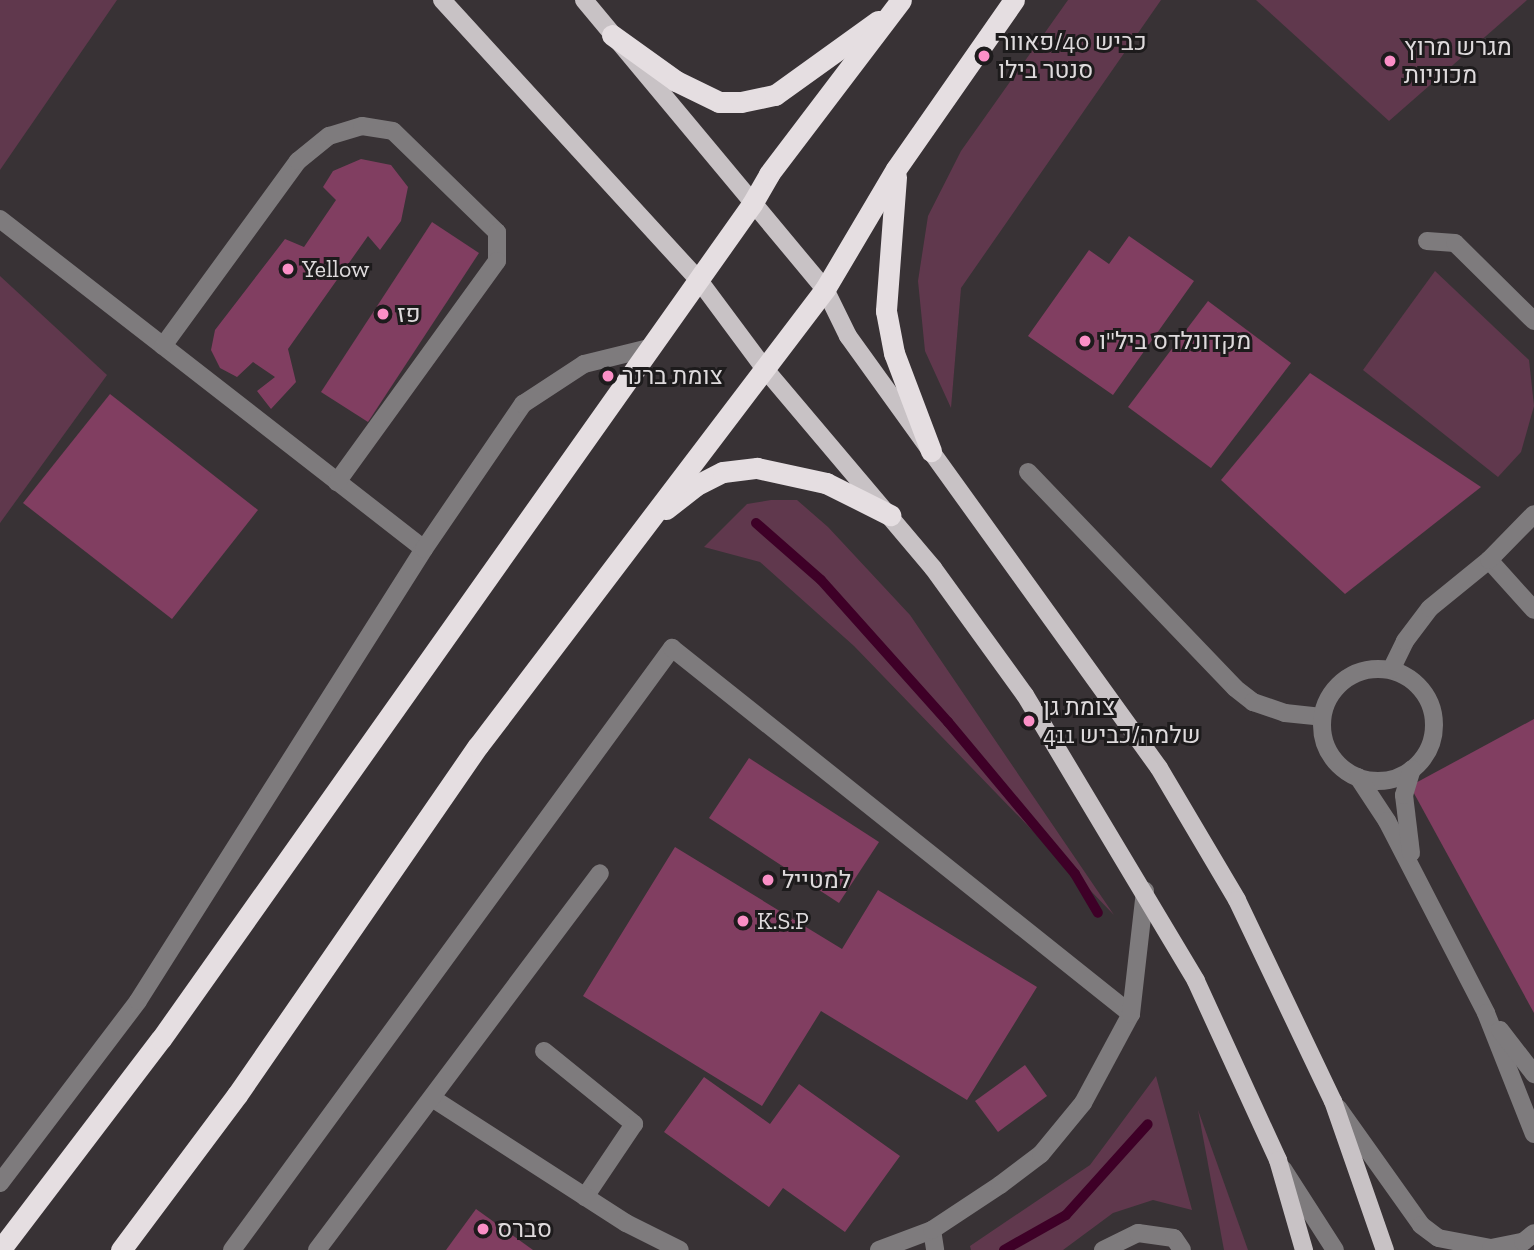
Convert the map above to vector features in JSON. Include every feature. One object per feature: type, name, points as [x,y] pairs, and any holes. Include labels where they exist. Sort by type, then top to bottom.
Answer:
[{"type":"highway","points":[[121,1250],[237,1095],[478,746],[639,530],[825,289],[896,169],[1014,0]]},
{"type":"highway","points":[[612,35],[676,81],[719,102],[741,102],[775,95],[899,4]]},
{"type":"highway","points":[[0,1250],[161,1040],[752,204],[769,174],[899,4]]},
{"type":"highway","points":[[896,169],[886,311],[894,353],[931,451]]},
{"type":"highway","points":[[639,530],[695,486],[723,472],[757,468],[826,483],[890,515]]},
{"type":"main road","points":[[442,0],[698,279],[764,368],[890,515],[1025,695],[1145,891],[1224,1037],[1278,1160],[1304,1250]]},
{"type":"main road","points":[[584,0],[825,289],[848,336],[1097,680],[1201,835],[1333,1101],[1385,1250]]},
{"type":"street","points":[[163,346],[298,161],[329,136],[362,126],[393,131],[497,232],[497,261],[337,482]]},
{"type":"street","points":[[0,219],[424,548]]},
{"type":"street","points":[[1427,241],[1455,243],[1534,321]]},
{"type":"street","points":[[0,1183],[138,1001],[424,548],[523,404],[584,364],[649,348]]},
{"type":"street","points":[[1028,472],[1235,688],[1253,702],[1274,709],[1322,717]]},
{"type":"street","points":[[1391,670],[1405,641],[1430,608],[1489,560],[1534,514]]},
{"type":"street","points":[[1489,560],[1534,610]]},
{"type":"street","points":[[232,1250],[672,648],[1130,1014]]},
{"type":"street","points":[[1418,880],[1404,795],[1412,769],[1432,739],[1432,713],[1421,689],[1391,670],[1364,671],[1340,684],[1322,717],[1329,753],[1358,777],[1418,880],[1486,1013],[1534,1134]]},
{"type":"street","points":[[1358,777],[1395,778],[1412,769]]},
{"type":"street","points":[[317,1250],[600,873]]},
{"type":"street","points":[[879,1250],[934,1242],[1041,1154],[1083,1103],[1130,1014],[1145,891]]},
{"type":"street","points":[[1486,1013],[1534,1074]]},
{"type":"street","points":[[544,1051],[634,1124],[585,1197]]},
{"type":"street","points":[[432,1098],[585,1197],[680,1250]]},
{"type":"street","points":[[1333,1101],[1421,1225],[1438,1238],[1491,1248],[1523,1242],[1534,1233]]},
{"type":"street","points":[[1278,1160],[1335,1250]]},
{"type":"street","points":[[1102,1250],[1138,1233],[1174,1238],[1182,1250]]},
{"type":"shaded area","points":[[0,0],[117,0],[0,170]]},
{"type":"shaded area","points":[[1068,0],[1161,0],[961,288],[951,408],[925,351],[918,281],[928,216],[961,151]]},
{"type":"shaded area","name":"מגרש מרוץ מכוניות","points":[[1256,0],[1527,0],[1389,121]]},
{"type":"shaded area","points":[[1435,271],[1529,360],[1534,406],[1521,452],[1498,477],[1363,370]]},
{"type":"shaded area","points":[[0,276],[107,375],[0,523]]},
{"type":"shaded area","points":[[797,500],[828,527],[910,615],[1114,915],[854,646],[760,562],[704,547],[747,504]]},
{"type":"shaded area","points":[[1156,1076],[1192,1210],[1153,1200],[1113,1213],[1063,1250],[971,1250],[970,1246],[1090,1165]]},
{"type":"shaded area","points":[[1198,1110],[1248,1250],[1224,1250]]},
{"type":"building","points":[[361,159],[391,165],[408,187],[401,221],[380,250],[368,236],[288,349],[296,382],[271,409],[257,391],[275,377],[253,362],[237,377],[220,368],[211,350],[215,330],[285,239],[304,247],[336,200],[323,187],[333,171]]},
{"type":"building","points":[[432,222],[479,253],[368,422],[321,392]]},
{"type":"building","points":[[1129,236],[1194,281],[1113,395],[1028,336],[1089,250],[1109,264]]},
{"type":"building","points":[[1208,301],[1291,363],[1211,468],[1128,407]]},
{"type":"building","points":[[1310,373],[1481,487],[1345,594],[1221,480]]},
{"type":"building","points":[[110,394],[258,510],[172,619],[23,503]]},
{"type":"building","points":[[1534,719],[1534,1013],[1410,786]]},
{"type":"building","points":[[749,758],[879,842],[839,903],[709,818]]},
{"type":"building","points":[[675,847],[842,949],[878,890],[1037,987],[967,1100],[821,1011],[762,1106],[583,996]]},
{"type":"building","points":[[1025,1065],[1047,1096],[998,1132],[975,1101]]},
{"type":"building","points":[[704,1077],[770,1124],[799,1084],[900,1156],[845,1232],[783,1188],[769,1207],[664,1132]]},
{"type":"building","name":"סברס","points":[[476,1209],[533,1250],[446,1250]]},
{"type":"waterway","points":[[756,523],[821,580],[948,722],[1075,874],[1098,913]]},
{"type":"waterway","points":[[1004,1250],[1066,1215],[1148,1124]]},
{"type":"place","name":"כביש 40/פאוור סנטר בילו","points":[[984,56]]},
{"type":"place","name":"מגרש מרוץ מכוניות","points":[[1390,61]]},
{"type":"place","name":"Yellow","points":[[288,269]]},
{"type":"place","name":"פז","points":[[383,314]]},
{"type":"place","name":"מקדונלדס ביל\"ו","points":[[1085,341]]},
{"type":"place","name":"צומת ברנר","points":[[608,376]]},
{"type":"place","name":"צומת גן שלמה/כביש 411","points":[[1029,721]]},
{"type":"place","name":"למטייל","points":[[768,880]]},
{"type":"place","name":"K.S.P","points":[[743,921]]},
{"type":"place","name":"סברס","points":[[483,1229]]}]
